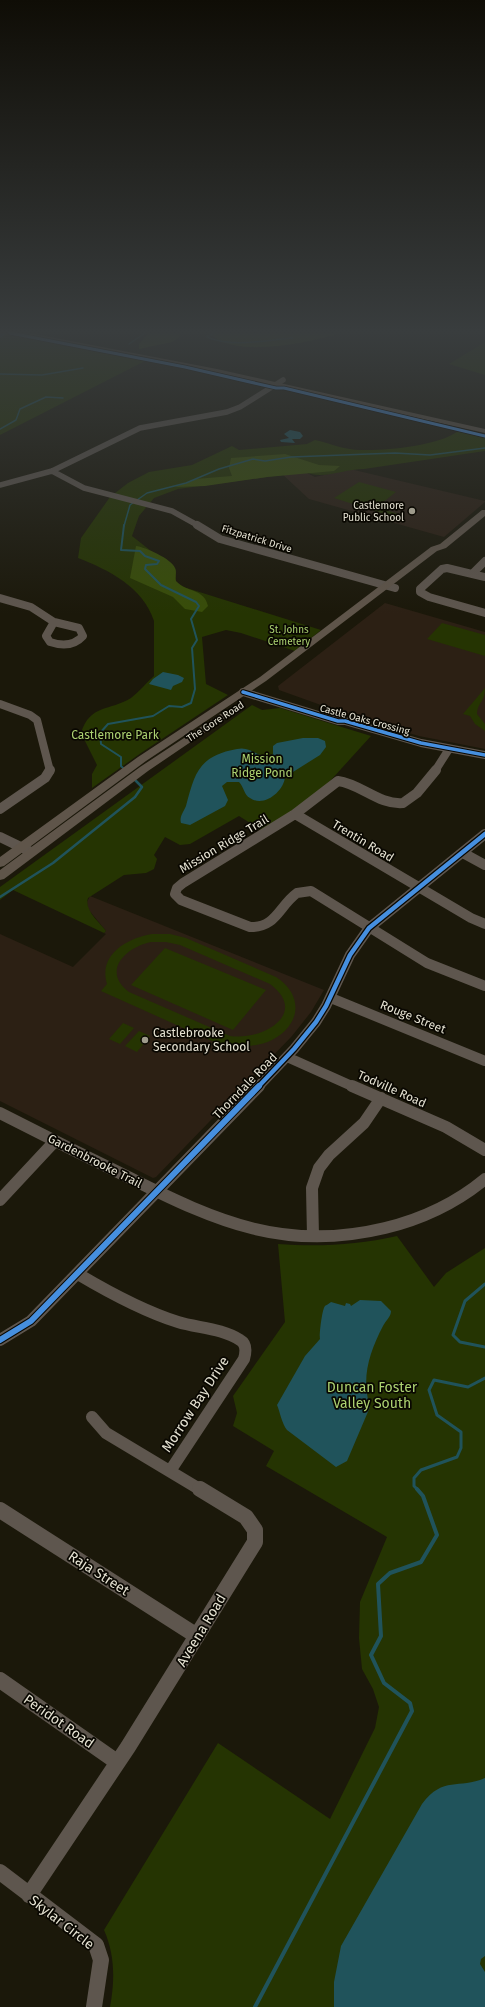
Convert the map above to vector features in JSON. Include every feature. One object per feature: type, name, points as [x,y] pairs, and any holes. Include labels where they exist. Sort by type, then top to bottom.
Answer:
[{"type":"main road","points":[[466,427],[485,431]]},
{"type":"main road","name":"The Gore Road","points":[[0,876],[26,850],[140,765],[252,691],[390,587],[443,551],[444,546],[485,512]]},
{"type":"main road","name":"The Gore Road","points":[[0,863],[26,850]]},
{"type":"street","points":[[0,485],[52,471],[140,428],[147,427]]},
{"type":"street","name":"Fitzpatrick Drive","points":[[52,471],[84,488],[172,511],[196,523],[220,539],[390,587]]},
{"type":"street","points":[[473,574],[485,561]]},
{"type":"street","points":[[485,577],[452,568],[442,569],[420,589],[420,592],[429,597],[485,613]]},
{"type":"street","points":[[0,598],[31,607],[54,622],[79,628],[83,636],[81,640],[72,644],[60,645],[50,642],[46,636],[54,622]]},
{"type":"street","name":"Castle Oaks Crossing","points":[[252,691],[338,721],[345,721],[398,737],[449,749],[485,755]]},
{"type":"street","points":[[0,704],[30,715],[37,720],[50,769],[50,773],[45,778],[0,810]]},
{"type":"street","name":"Mission Ridge Trail","points":[[369,928],[306,890],[298,891],[293,895],[270,923],[257,927],[250,927],[178,898],[175,894],[177,888],[183,883],[295,814],[338,781],[349,782],[391,803],[403,803],[428,780],[446,756],[449,749]]},
{"type":"street","name":"Trentin Road","points":[[295,814],[419,888],[471,918],[485,924]]},
{"type":"street","name":"Thorndale Road","points":[[0,1340],[31,1321],[287,1057],[316,1022],[331,998],[350,955],[369,928],[485,834]]},
{"type":"street","points":[[0,837],[26,850]]},
{"type":"street","points":[[463,853],[485,865]]},
{"type":"street","points":[[369,928],[427,963],[485,986]]},
{"type":"street","name":"Rouge Street","points":[[331,998],[485,1061]]},
{"type":"street","name":"Todville Road","points":[[287,1057],[446,1127],[485,1150]]},
{"type":"street","points":[[313,1236],[312,1188],[319,1168],[329,1154],[364,1123],[381,1098]]},
{"type":"street","name":"Gardenbrooke Trail","points":[[0,1113],[194,1210],[230,1223],[269,1232],[313,1236],[352,1234],[401,1224],[430,1213],[455,1200],[485,1179]]},
{"type":"street","points":[[0,1200],[55,1140]]},
{"type":"street","name":"Morrow Bay Drive","points":[[78,1274],[145,1310],[194,1328],[233,1337],[240,1340],[244,1345],[246,1352],[244,1359],[170,1472]]},
{"type":"street","name":"Aveena Road","points":[[29,1896],[118,1762],[255,1542],[255,1530],[246,1517],[106,1433],[92,1417]]},
{"type":"street","name":"Raja Street","points":[[0,1510],[197,1636]]},
{"type":"street","name":"Peridot Road","points":[[0,1680],[118,1762]]},
{"type":"street","name":"Skylar Circle","points":[[0,1872],[29,1896],[96,1945],[101,1960],[94,2007]]},
{"type":"shaded area","name":"Castlemore Public School","points":[[350,469],[485,502],[444,537],[309,499],[282,474],[305,472],[315,477]]},
{"type":"shaded area","points":[[385,603],[485,632],[485,749],[419,736],[357,718],[279,690],[278,686]]},
{"type":"shaded area","name":"Castlebrooke Secondary School","points":[[90,896],[324,990],[311,1012],[292,1036],[156,1177],[153,1178],[0,1101],[0,934],[73,967],[106,934],[104,933],[106,931],[88,909],[87,902]]},
{"type":"green space","points":[[0,427],[16,427],[0,435]]},
{"type":"green space","name":"Castlemore Park","points":[[458,431],[485,438],[485,451],[356,469],[326,475],[305,472],[178,489],[154,498],[139,516],[132,536],[165,562],[177,585],[321,630],[295,651],[241,633],[226,630],[202,637],[206,684],[228,695],[141,753],[92,788],[92,774],[97,765],[81,733],[85,724],[95,713],[131,698],[154,676],[154,621],[142,598],[124,581],[113,574],[78,558],[81,538],[110,497],[128,483],[149,472],[192,465],[232,446],[239,450],[307,444],[315,440],[354,450],[383,450],[425,444],[449,436]]},
{"type":"green space","points":[[285,454],[319,465],[340,466],[334,471],[267,477],[205,486],[175,487],[195,479],[232,476],[229,468],[231,458]]},
{"type":"green space","points":[[359,482],[396,492],[377,507],[398,514],[394,517],[334,498]]},
{"type":"green space","points":[[136,546],[152,551],[169,561],[176,569],[176,581],[180,585],[203,596],[208,606],[202,612],[185,609],[173,597],[130,578]]},
{"type":"green space","points":[[442,623],[485,635],[485,656],[427,639]]},
{"type":"green space","points":[[485,688],[484,697],[477,714],[485,724],[485,731],[475,724],[470,716],[463,714]]},
{"type":"green space","name":"Mission Ridge Pond","points":[[252,705],[262,710],[280,708],[371,736],[331,780],[311,799],[263,831],[239,816],[190,844],[180,845],[165,837],[154,855],[157,859],[154,869],[146,873],[124,875],[88,898],[88,907],[96,920],[106,931],[104,933],[13,890],[0,900],[0,887]]},
{"type":"green space","points":[[152,934],[170,934],[186,938],[276,977],[285,984],[295,1001],[295,1010],[289,1026],[282,1034],[262,1044],[252,1046],[233,1046],[230,1049],[101,991],[107,984],[105,973],[111,956],[117,949],[125,944],[143,936]],"holes":[[[151,942],[166,942],[180,945],[270,984],[281,995],[285,1005],[283,1015],[277,1023],[256,1034],[230,1036],[129,992],[121,984],[117,976],[117,968],[120,961],[126,954],[142,945]]]},
{"type":"green space","points":[[165,948],[266,990],[233,1030],[131,985]]},
{"type":"green space","points":[[123,1023],[134,1028],[120,1044],[109,1039]]},
{"type":"green space","points":[[139,1031],[150,1036],[137,1052],[125,1046]]},
{"type":"green space","name":"Duncan Foster Valley South","points":[[397,1236],[434,1287],[446,1273],[485,1248],[485,2007],[110,2007],[113,1987],[113,1968],[108,1939],[104,1930],[218,1743],[330,1819],[375,1728],[379,1707],[373,1689],[362,1669],[359,1638],[360,1602],[387,1537],[266,1466],[274,1451],[233,1426],[237,1413],[233,1396],[285,1322],[278,1244],[338,1244]]},
{"type":"water","points":[[290,430],[300,432],[303,436],[300,439],[292,439],[295,443],[281,442],[280,440],[289,438],[284,434]]},
{"type":"water","points":[[163,672],[178,675],[184,678],[182,682],[173,686],[171,690],[149,684]]},
{"type":"water","points":[[303,738],[318,738],[325,741],[326,747],[320,755],[285,777],[281,788],[272,796],[261,801],[255,801],[246,795],[239,782],[227,782],[222,786],[228,800],[225,806],[190,825],[181,823],[181,816],[186,806],[196,775],[201,767],[214,756],[243,748],[261,755],[269,756],[273,754],[273,746],[277,743]]},
{"type":"water","points":[[360,1300],[381,1301],[391,1311],[391,1313],[378,1336],[370,1356],[366,1376],[366,1386],[370,1407],[347,1461],[336,1467],[287,1430],[282,1421],[277,1405],[305,1356],[320,1339],[320,1328],[325,1306],[331,1302],[345,1306],[346,1303],[350,1304],[351,1306]]},
{"type":"water","points":[[485,1778],[485,1956],[481,1959],[480,1964],[485,1972],[485,2007],[334,2007],[334,1982],[341,1946],[422,1804],[437,1789],[444,1786],[467,1783]]},
{"type":"waterway","points":[[0,429],[4,427]]},
{"type":"waterway","points":[[124,526],[130,505],[147,493],[186,483],[219,469],[253,459],[265,461],[291,457],[395,453],[430,455],[485,448]]},
{"type":"waterway","points":[[124,525],[121,550],[140,551],[145,556],[159,561],[157,564],[146,565],[145,569],[161,585],[196,602],[199,606],[191,619],[197,640],[192,648],[195,689],[191,703],[182,707],[169,706],[153,716],[108,724],[100,733],[101,744],[121,757],[121,766],[125,770]]},
{"type":"waterway","points":[[0,897],[53,863],[135,797],[142,787],[133,778]]},
{"type":"waterway","points":[[485,1284],[465,1301],[453,1335],[460,1342],[485,1347]]},
{"type":"waterway","points":[[417,1489],[414,1486],[414,1478],[421,1470],[457,1457],[461,1448],[461,1432],[437,1415],[429,1390],[434,1380],[468,1387],[485,1378]]},
{"type":"waterway","points":[[255,2007],[412,1711],[410,1703],[384,1683],[371,1655],[381,1636],[378,1584],[390,1573],[421,1562],[437,1535],[423,1496],[417,1489]]},
{"type":"cycle path","points":[[446,427],[485,436]]},
{"type":"cycle path","points":[[243,692],[338,721],[345,721],[421,743],[485,755]]},
{"type":"cycle path","points":[[0,1340],[31,1321],[294,1049],[316,1022],[326,1006],[350,955],[369,928],[485,834]]},
{"type":"place","name":"Castlemore Public School","points":[[412,511]]},
{"type":"place","name":"Castlebrooke Secondary School","points":[[145,1040]]},
{"type":"park label","name":"St. Johns Cemetery","points":[[289,634]]}]
